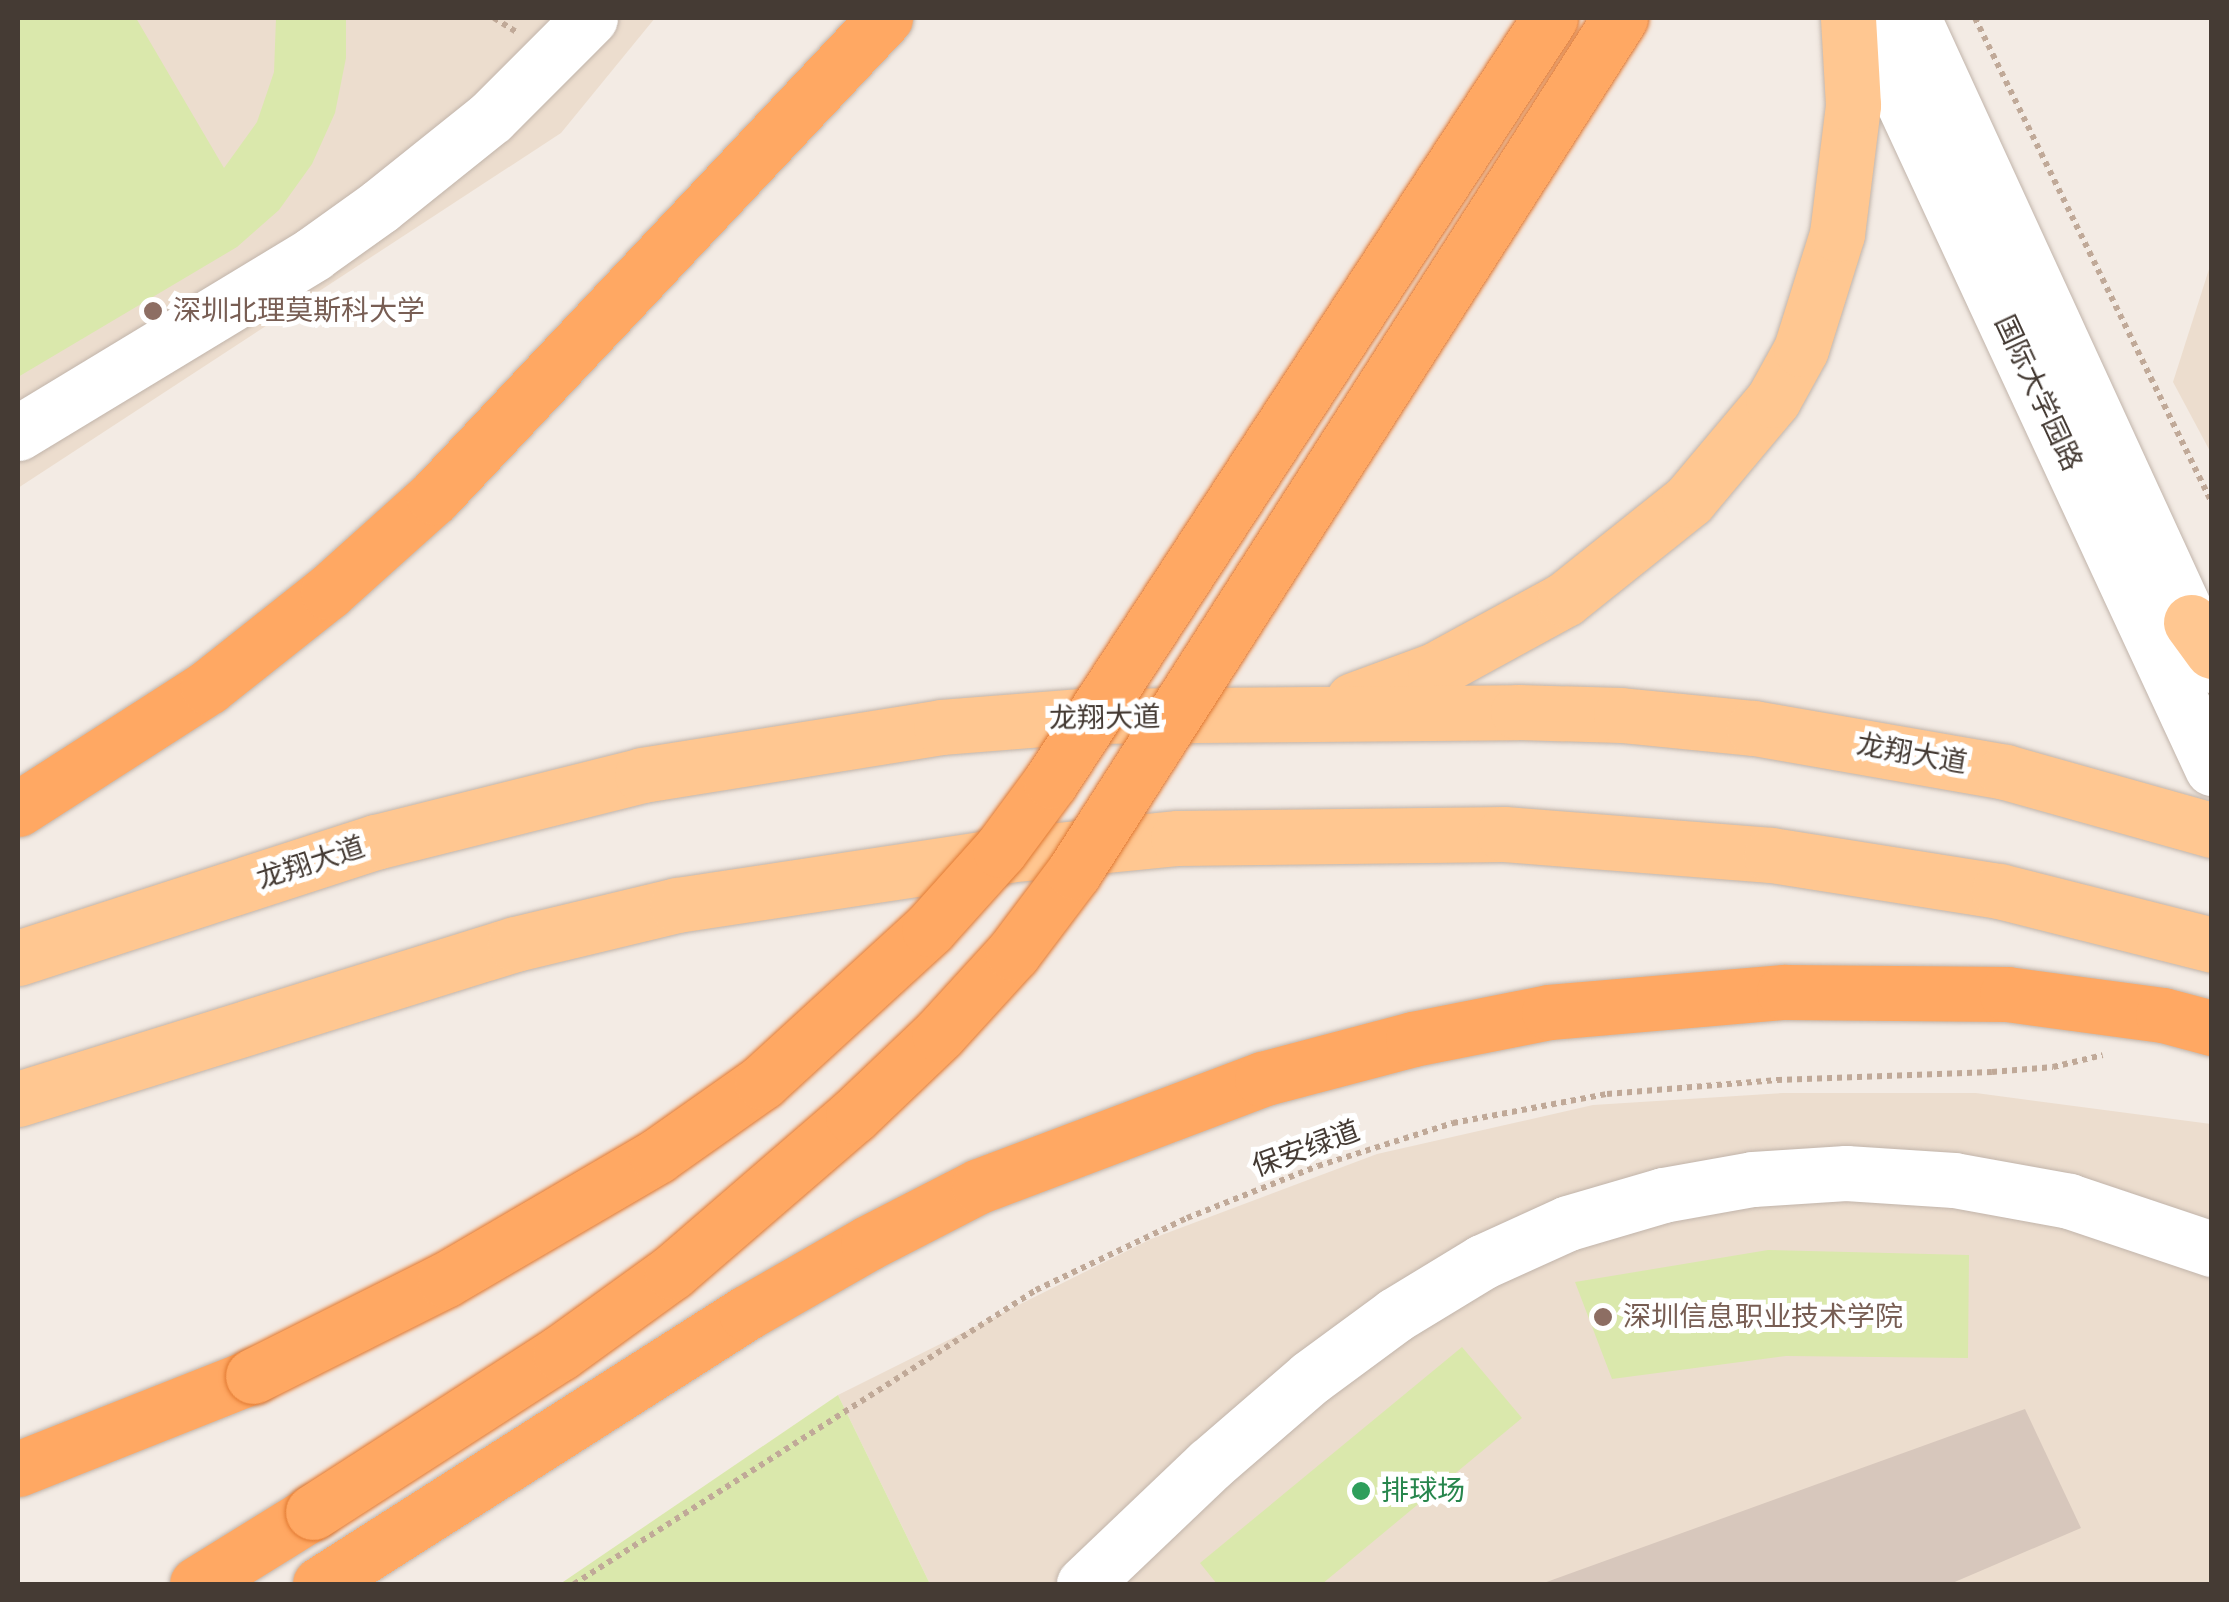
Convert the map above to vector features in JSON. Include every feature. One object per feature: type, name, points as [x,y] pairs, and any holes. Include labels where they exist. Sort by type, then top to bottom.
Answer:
[{"type":"highway","points":[[18,808],[208,687],[328,592],[434,497],[885,18]]},
{"type":"highway","points":[[18,1470],[253,1376],[445,1280],[656,1156],[762,1082],[929,929],[1000,850],[1051,781],[1550,18]]},
{"type":"highway","points":[[197,1584],[560,1353],[672,1272],[853,1116],[939,1034],[1012,953],[1074,872],[1620,18]]},
{"type":"highway","points":[[320,1584],[746,1313],[868,1242],[979,1186],[1262,1079],[1413,1039],[1549,1012],[1784,992],[2007,994],[2163,1015],[2212,1028]]},
{"type":"main road","points":[[1282,717],[1376,694],[1434,670],[1565,599],[1689,500],[1733,452],[1774,400],[1822,294],[1848,170],[1853,55],[1848,18]]},
{"type":"main road","name":"龙翔大道","points":[[18,958],[376,842],[642,775],[941,727],[1082,716],[1552,713],[1754,728],[2006,772],[2212,830]]},
{"type":"main road","points":[[18,1099],[515,944],[677,906],[1007,855],[1178,838],[1504,834],[1772,855],[1999,892],[2212,944]]},
{"type":"street","points":[[18,433],[313,254],[380,206],[491,116],[590,18]]},
{"type":"street","name":"国际大学园路","points":[[1864,18],[2212,768]]},
{"type":"street","name":"国际大学园路","points":[[1914,18],[2205,647]]},
{"type":"street","points":[[1084,1584],[1208,1465],[1311,1378],[1395,1315],[1482,1262],[1568,1223],[1644,1200],[1772,1178],[1846,1173],[1954,1180],[2069,1201],[2212,1249]]},
{"type":"path","points":[[1975,18],[2212,503]]},
{"type":"path","name":"保安绿道","points":[[574,1584],[1036,1290],[1187,1218],[1318,1166],[1453,1123],[1607,1094],[1777,1080],[2008,1071],[2053,1067],[2118,1052]]},
{"type":"shaded area","name":"深圳北理莫斯科大学","points":[[18,18],[655,18],[561,133],[18,488]]},
{"type":"shaded area","points":[[2211,263],[2211,453],[2173,382]]},
{"type":"shaded area","name":"深圳信息职业技术学院","points":[[1782,1093],[1976,1093],[2211,1124],[2211,1584],[930,1584],[838,1395],[1151,1239],[1377,1154],[1593,1105]]},
{"type":"green space","points":[[18,18],[136,18],[224,168],[257,122],[274,72],[276,18],[346,18],[346,58],[335,113],[312,164],[279,210],[237,247],[18,377]]},
{"type":"green space","points":[[1768,1250],[1969,1255],[1968,1358],[1786,1356],[1612,1379],[1575,1282]]},
{"type":"green space","name":"排球场","points":[[1462,1347],[1522,1418],[1322,1584],[1217,1584],[1200,1563]]},
{"type":"green space","points":[[838,1395],[930,1584],[560,1584]]},
{"type":"building","points":[[2025,1409],[2081,1528],[1950,1584],[1541,1584]]},
{"type":"place","name":"深圳北理莫斯科大学","points":[[153,311]]},
{"type":"place","name":"深圳信息职业技术学院","points":[[1603,1317]]},
{"type":"place","name":"排球场","points":[[1361,1491]]}]
